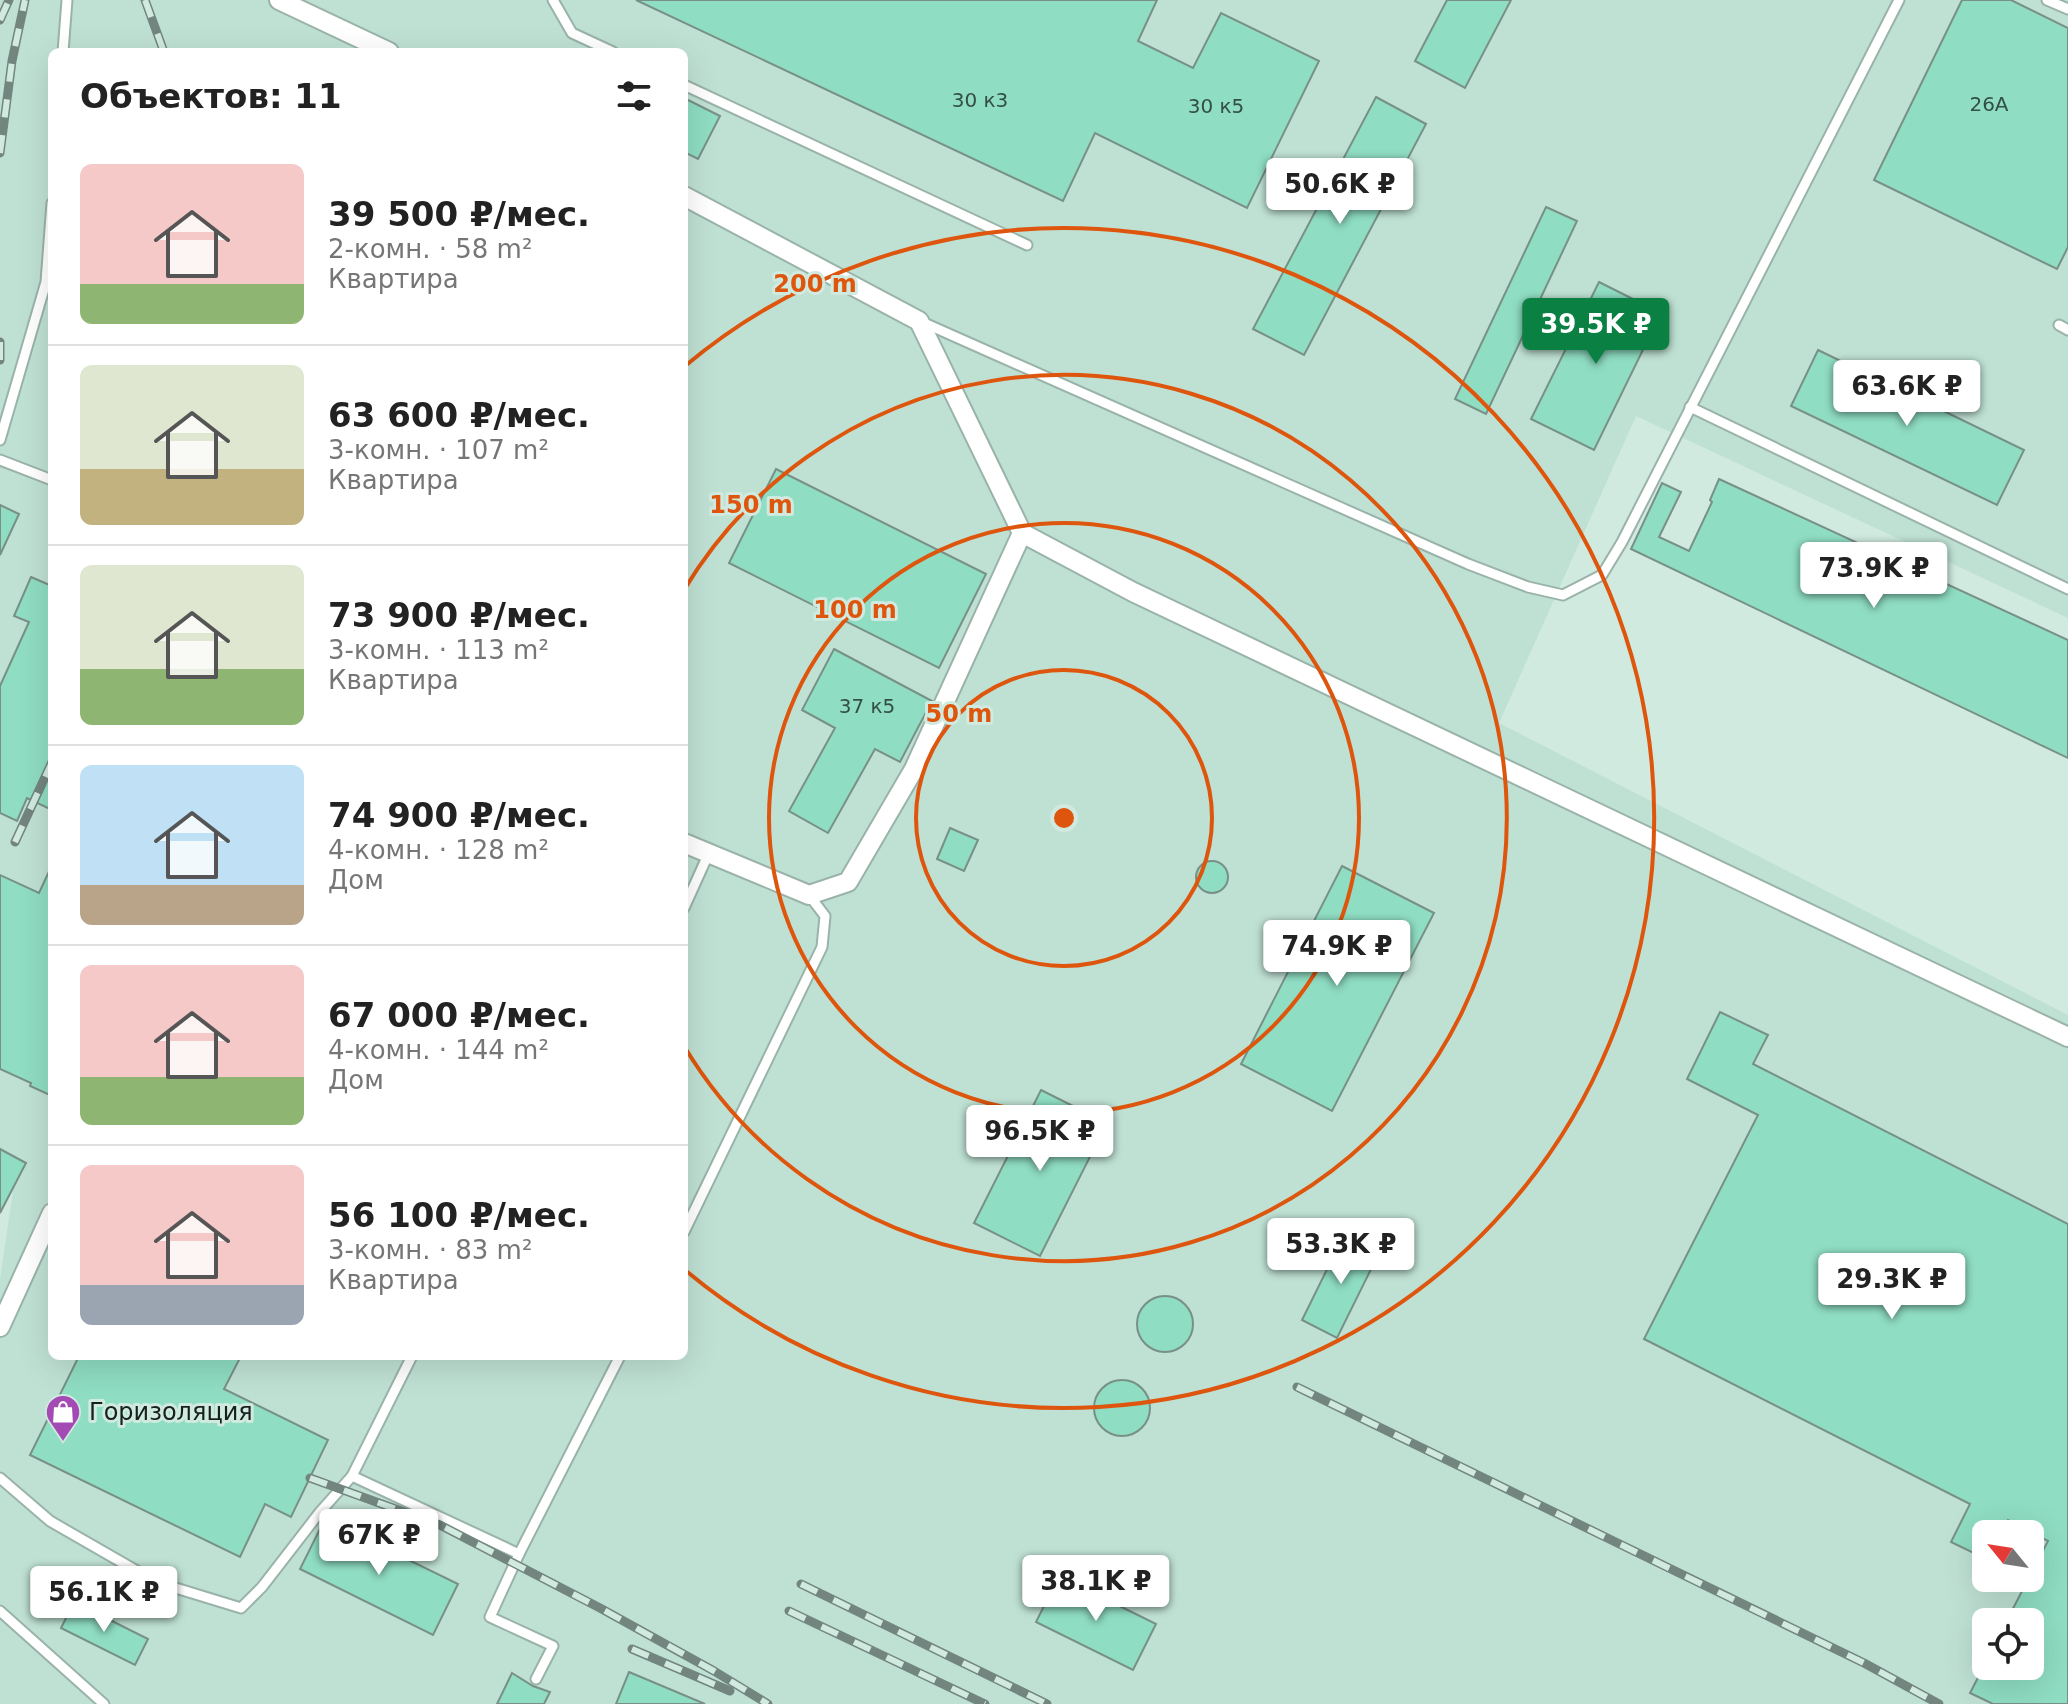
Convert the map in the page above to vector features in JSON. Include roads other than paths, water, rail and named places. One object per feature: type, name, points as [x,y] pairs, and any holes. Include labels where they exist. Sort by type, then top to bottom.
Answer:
[{"type":"street","points":[[279,0],[381,48]]},
{"type":"street","points":[[688,198],[919,321],[1022,533],[1133,592],[2068,1037]]},
{"type":"street","points":[[688,845],[809,895],[848,882],[914,769],[1022,533]]},
{"type":"street","points":[[0,1327],[48,1222]]},
{"type":"lane","points":[[63,48],[67,0]]},
{"type":"lane","points":[[553,0],[572,33],[604,48]]},
{"type":"lane","points":[[919,321],[1468,564],[1528,587],[1563,595],[1602,575],[1622,542],[1899,0]]},
{"type":"lane","points":[[2047,0],[2068,9]]},
{"type":"lane","points":[[688,87],[1027,245]]},
{"type":"lane","points":[[0,440],[46,282],[48,256]]},
{"type":"lane","points":[[1690,407],[2068,589]]},
{"type":"lane","points":[[0,460],[48,478]]},
{"type":"lane","points":[[688,899],[708,855]]},
{"type":"lane","points":[[688,1224],[822,947],[825,916],[809,895]]},
{"type":"lane","points":[[0,1478],[50,1521],[156,1582],[241,1608],[262,1587],[352,1476],[410,1360]]},
{"type":"lane","points":[[536,1679],[553,1646],[490,1617],[618,1360]]},
{"type":"lane","points":[[352,1476],[519,1554]]},
{"type":"lane","points":[[0,1611],[104,1704]]},
{"type":"railway","points":[[0,20],[9,0]]},
{"type":"railway","points":[[0,153],[12,61],[25,0]]},
{"type":"railway","points":[[145,0],[163,48]]},
{"type":"railway","points":[[0,342],[0,360]]},
{"type":"railway","points":[[15,842],[48,771]]},
{"type":"railway","points":[[1297,1387],[1864,1663],[1939,1704]]},
{"type":"railway","points":[[310,1478],[440,1525],[600,1608],[768,1704]]},
{"type":"railway","points":[[801,1584],[1047,1704]]},
{"type":"railway","points":[[789,1611],[985,1704]]},
{"type":"railway","points":[[632,1649],[730,1691]]},
{"type":"place","name":"Горизоляция","points":[[63,1443]]}]
